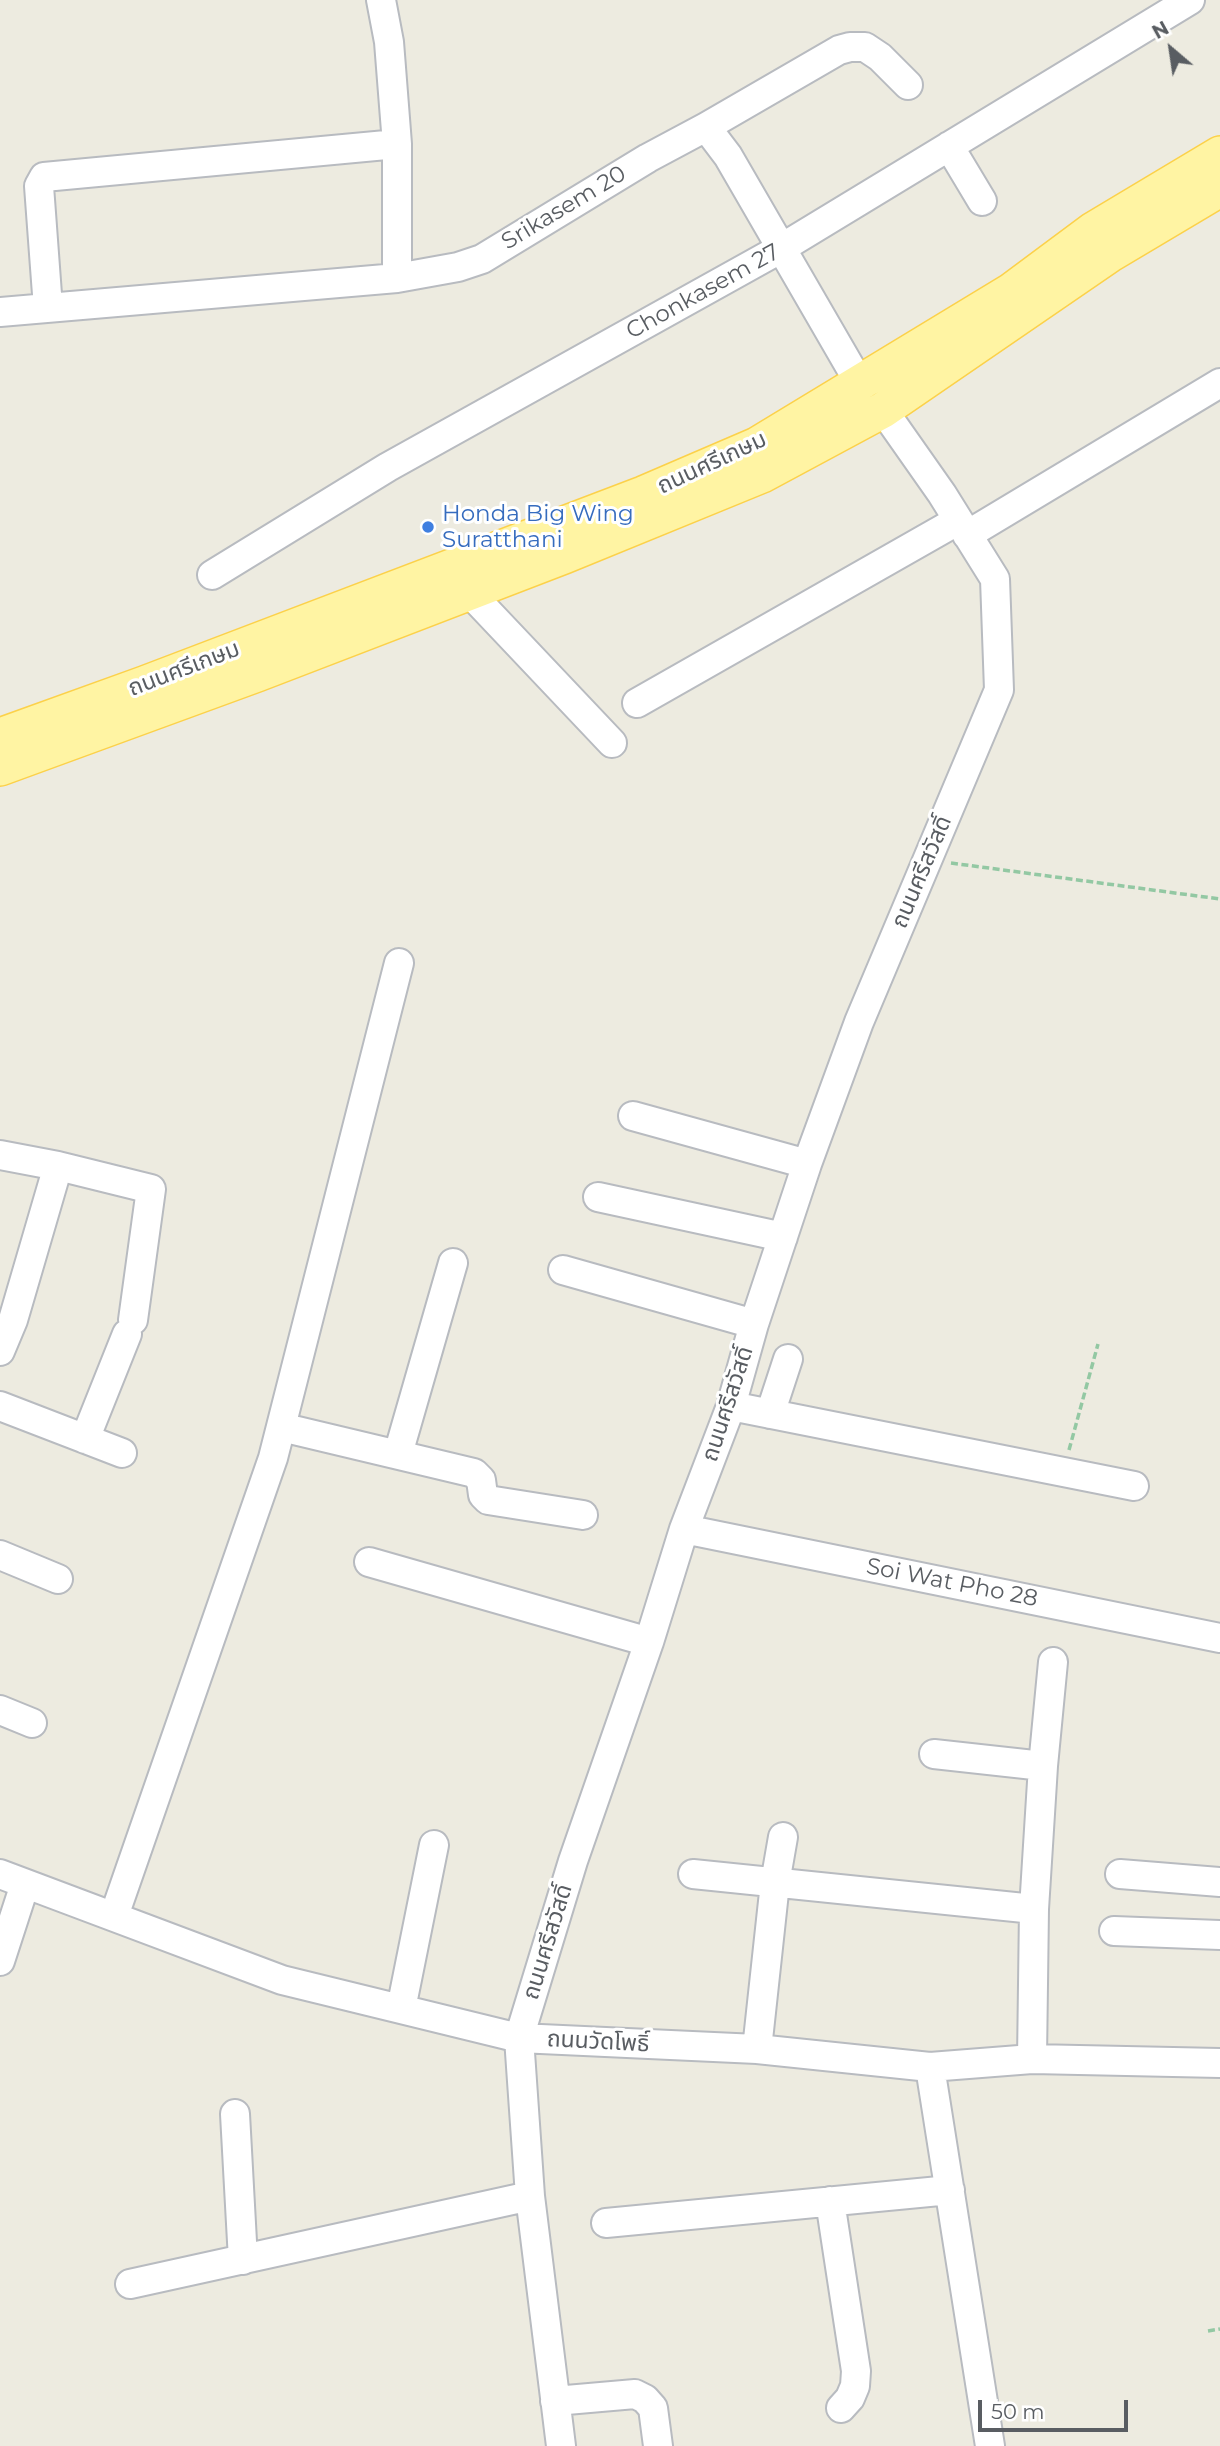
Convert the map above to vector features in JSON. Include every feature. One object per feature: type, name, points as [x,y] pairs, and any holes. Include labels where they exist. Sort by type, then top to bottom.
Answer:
[{"type":"main road","name":"ถนนศรีเกษม","points":[[0,768],[757,445],[1011,290],[1093,230],[1220,154]]},
{"type":"main road","name":"ถนนศรีเกษม","points":[[0,736],[469,592],[762,475],[883,410],[1109,255],[1220,189]]},
{"type":"street","points":[[381,0],[389,42],[397,144],[397,278]]},
{"type":"street","name":"Chonkasem 27","points":[[212,575],[388,467],[780,249],[1190,0]]},
{"type":"street","name":"Srikasem 20","points":[[0,312],[397,278],[458,267],[482,259],[636,164],[839,50],[866,47],[908,85]]},
{"type":"street","points":[[706,127],[728,156],[860,384]]},
{"type":"street","points":[[48,308],[39,187],[44,177],[397,144]]},
{"type":"street","points":[[949,146],[982,201]]},
{"type":"street","points":[[637,703],[962,528],[1220,383]]},
{"type":"street","name":"ถนนศรีสวัสดิ์","points":[[561,2446],[530,2196],[519,2038],[573,1861],[649,1642],[684,1529],[731,1406],[754,1324],[807,1164],[859,1022],[999,690],[996,579],[942,494],[883,410]]},
{"type":"street","points":[[469,592],[612,743]]},
{"type":"street","points":[[114,1916],[273,1458],[399,963]]},
{"type":"street","points":[[633,1115],[807,1164]]},
{"type":"street","points":[[0,1155],[151,1189],[130,1327],[85,1439]]},
{"type":"street","points":[[0,1352],[13,1320],[58,1166]]},
{"type":"street","points":[[598,1197],[783,1237]]},
{"type":"street","points":[[398,1454],[453,1263]]},
{"type":"street","points":[[563,1270],[754,1324]]},
{"type":"street","points":[[770,1414],[788,1359]]},
{"type":"street","points":[[0,1406],[122,1453]]},
{"type":"street","points":[[731,1406],[1134,1486]]},
{"type":"street","points":[[281,1427],[474,1473],[481,1480],[483,1495],[488,1500],[583,1515]]},
{"type":"street","name":"Soi Wat Pho 28","points":[[684,1529],[1220,1638]]},
{"type":"street","points":[[0,1555],[58,1579]]},
{"type":"street","points":[[369,1562],[649,1642]]},
{"type":"street","points":[[1032,2059],[1034,1909],[1053,1662]]},
{"type":"street","points":[[0,1710],[32,1723]]},
{"type":"street","points":[[934,1754],[1043,1766]]},
{"type":"street","points":[[757,2049],[775,1883],[783,1837]]},
{"type":"street","points":[[401,2009],[434,1845]]},
{"type":"street","points":[[693,1874],[1034,1909]]},
{"type":"street","points":[[1120,1874],[1220,1882]]},
{"type":"street","points":[[0,1961],[12,1879]]},
{"type":"street","name":"ถนนวัดโพธิ์","points":[[12,1879],[282,1980],[519,2038],[757,2049],[930,2067],[1032,2059],[1220,2063]]},
{"type":"street","points":[[1114,1931],[1220,1935]]},
{"type":"street","points":[[930,2067],[990,2446]]},
{"type":"street","points":[[235,2114],[243,2260]]},
{"type":"street","points":[[606,2223],[950,2190]]},
{"type":"street","points":[[130,2284],[530,2196]]},
{"type":"street","points":[[830,2201],[856,2371],[855,2386],[850,2398],[841,2408]]},
{"type":"street","points":[[555,2401],[635,2394],[653,2408],[658,2446]]},
{"type":"path","points":[[927,860],[1220,899]]},
{"type":"path","points":[[1063,1472],[1098,1344]]},
{"type":"path","points":[[1208,2331],[1220,2329]]},
{"type":"place","name":"Honda Big Wing Suratthani","points":[[428,527]]}]
